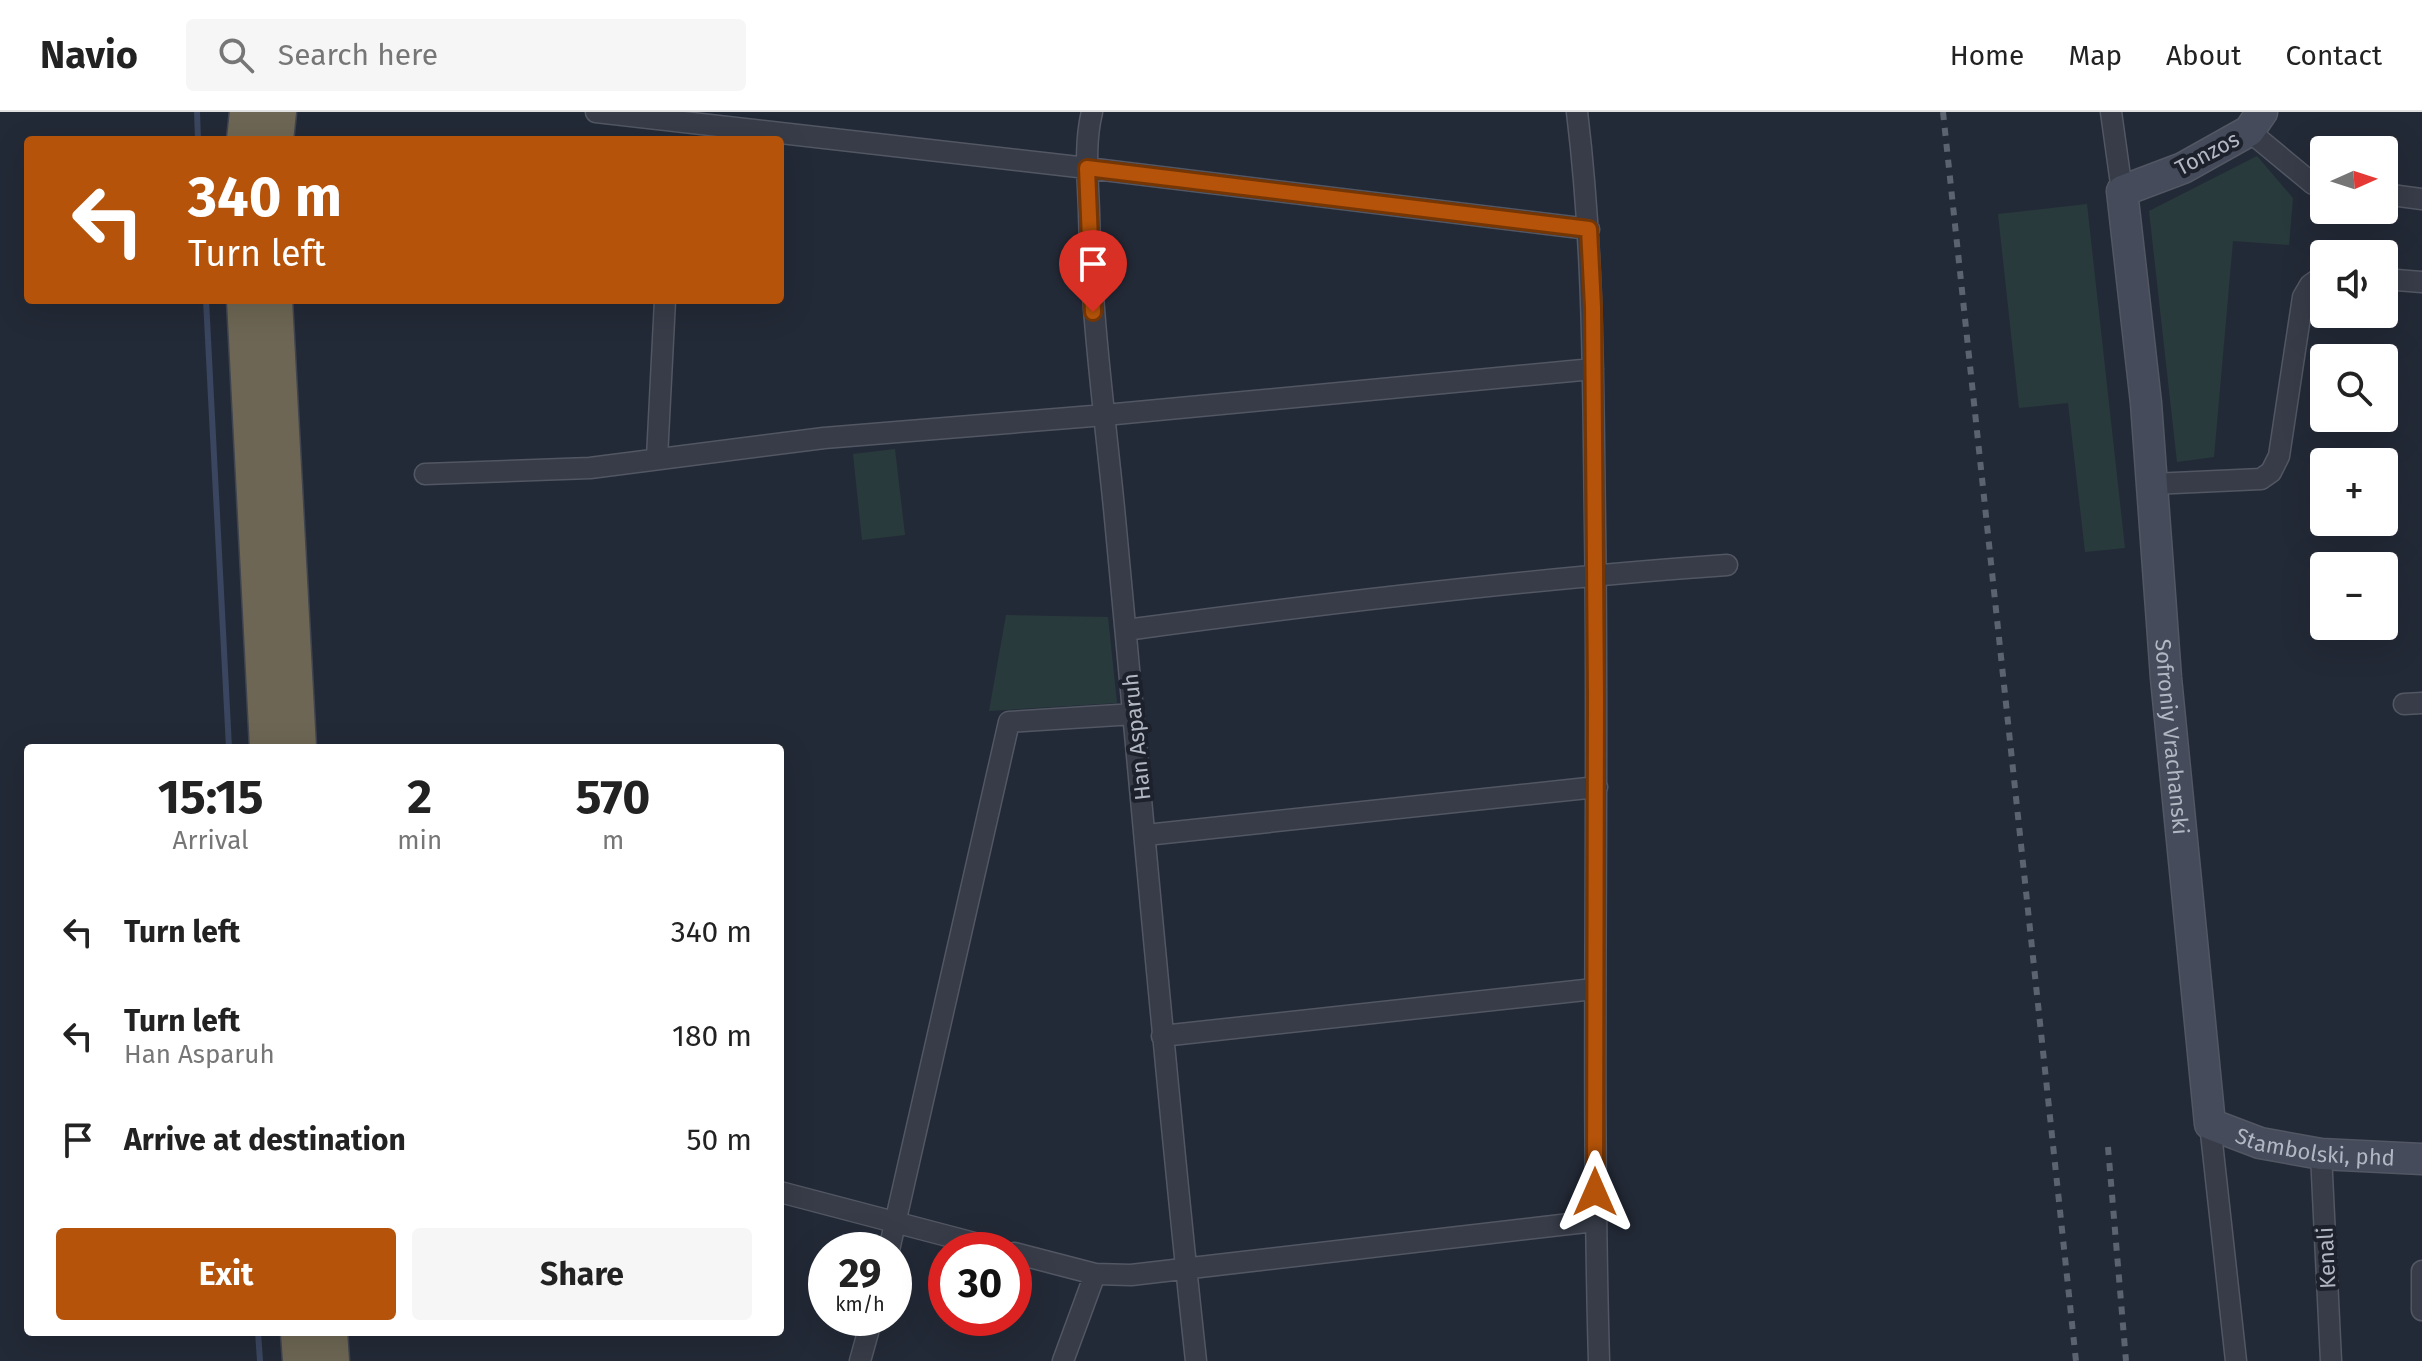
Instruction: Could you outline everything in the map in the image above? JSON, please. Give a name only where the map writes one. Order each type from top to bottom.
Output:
[{"type":"highway","points":[[246,136],[249,112]]},
{"type":"highway","points":[[274,136],[277,112]]},
{"type":"highway","points":[[246,304],[269,744]]},
{"type":"highway","points":[[273,304],[297,744]]},
{"type":"highway","points":[[300,1336],[302,1361]]},
{"type":"highway","points":[[328,1336],[330,1361]]},
{"type":"street","points":[[596,112],[667,124],[782,136]]},
{"type":"street","name":"Han Asparuh","points":[[1092,112],[1088,126],[1087,168],[1091,287],[1196,1361]]},
{"type":"street","points":[[1577,112],[1589,229],[1593,369],[1597,787],[1595,1221],[1599,1361]]},
{"type":"street","name":"Sofroniy Vrachanski","points":[[2111,112],[2146,403],[2153,533],[2166,678],[2236,1361]]},
{"type":"street","name":"Tonzos","points":[[2122,191],[2183,168],[2256,122],[2310,181]]},
{"type":"street","points":[[784,136],[1087,168],[1589,229]]},
{"type":"street","points":[[2398,196],[2422,199]]},
{"type":"street","points":[[2398,280],[2422,282]]},
{"type":"street","points":[[2152,484],[2261,479],[2271,472],[2279,456],[2303,297],[2310,285]]},
{"type":"street","points":[[657,458],[665,304]]},
{"type":"street","points":[[425,474],[590,468],[824,438],[1593,369]]},
{"type":"street","points":[[1126,630],[1336,602],[1595,574],[1727,565]]},
{"type":"street","points":[[894,1232],[1009,722],[1134,714]]},
{"type":"street","points":[[1146,835],[1597,787]]},
{"type":"street","points":[[1162,1036],[1594,989]]},
{"type":"street","name":"Stambolski, phd","points":[[2210,1124],[2260,1143],[2321,1154],[2422,1159]]},
{"type":"street","name":"Kenali","points":[[2321,1154],[2331,1361]]},
{"type":"street","points":[[784,1193],[931,1232]]},
{"type":"street","points":[[1032,1258],[1095,1274],[1131,1275],[1595,1221]]},
{"type":"street","points":[[2422,1271],[2422,1310]]},
{"type":"street","points":[[1063,1361],[1095,1274]]},
{"type":"street","points":[[860,1361],[867,1336]]},
{"type":"shaded area","points":[[2257,156],[2293,198],[2289,245],[2233,241],[2214,457],[2177,462],[2149,211]]},
{"type":"shaded area","points":[[2087,204],[2125,548],[2085,552],[2068,403],[2019,408],[1998,214]]},
{"type":"shaded area","points":[[895,449],[905,535],[862,540],[853,454]]},
{"type":"shaded area","points":[[1006,615],[1108,617],[1117,703],[989,711]]},
{"type":"waterway","points":[[197,112],[198,136]]},
{"type":"waterway","points":[[206,304],[229,744]]},
{"type":"waterway","points":[[258,1336],[260,1361]]},
{"type":"railway","points":[[1943,112],[2076,1361]]},
{"type":"railway","points":[[2108,1147],[2126,1361]]},
{"type":"route","points":[[1093,312],[1087,168],[1589,229],[1593,307],[1597,787],[1595,1192]]}]
